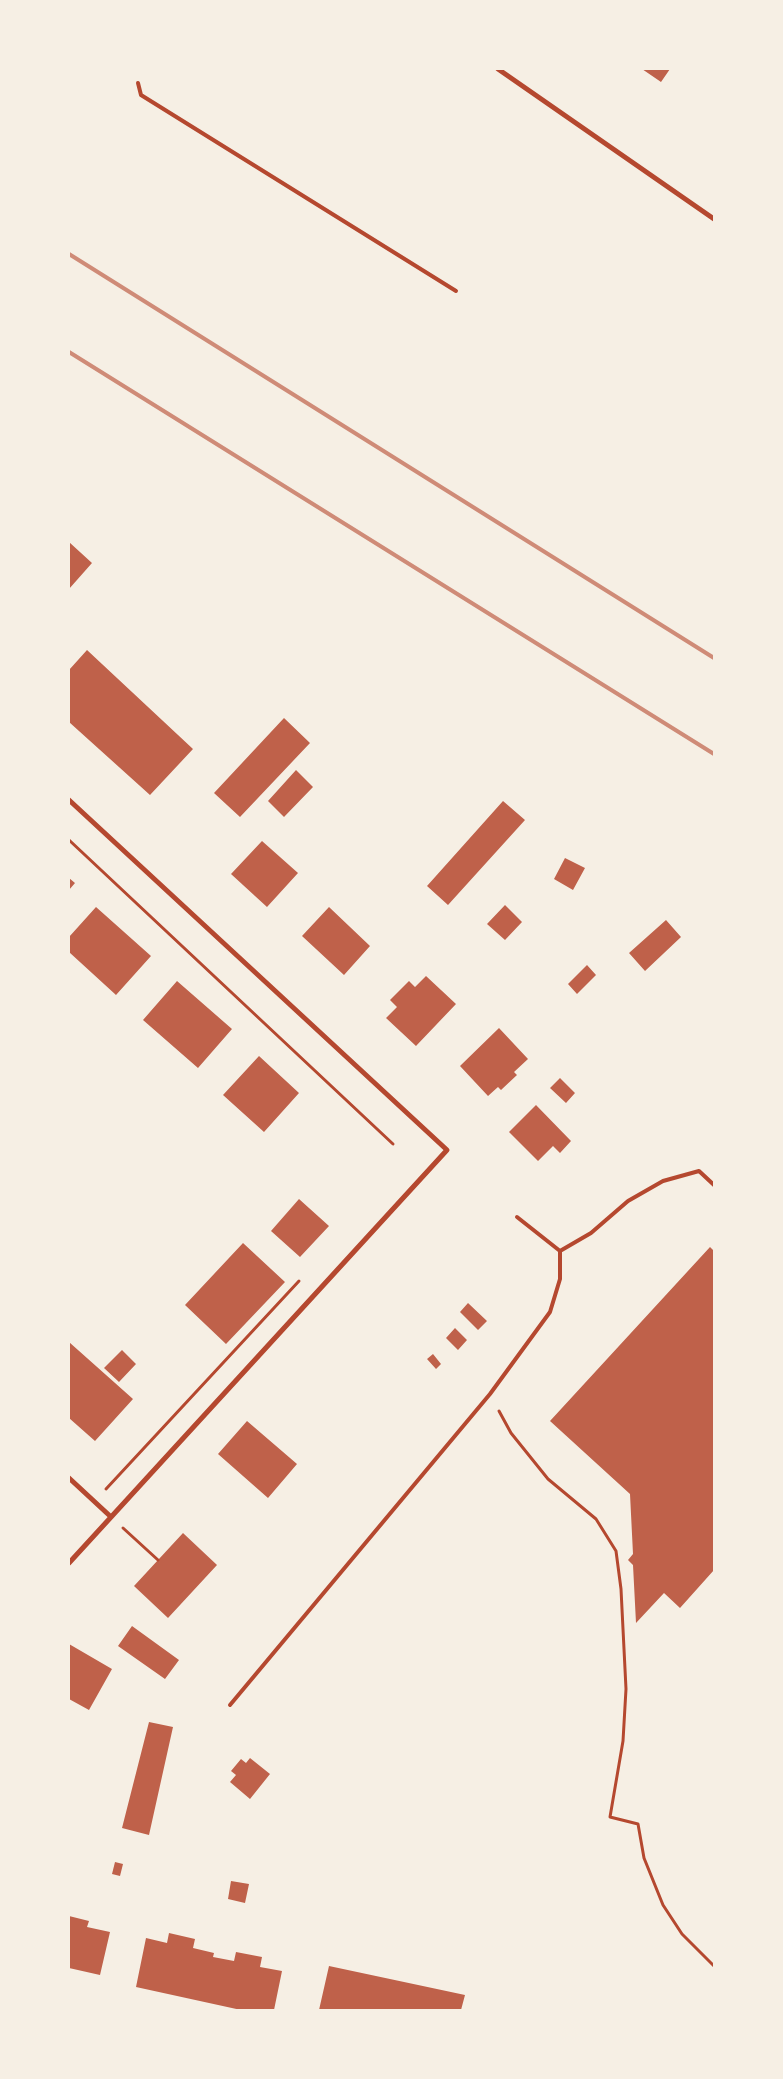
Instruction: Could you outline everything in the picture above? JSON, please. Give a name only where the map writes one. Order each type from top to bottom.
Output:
[{"type":"street","points":[[498,69],[714,219]]},
{"type":"street","points":[[69,800],[447,1150],[69,1563]]},
{"type":"street","points":[[69,1478],[110,1516]]},
{"type":"lane","points":[[138,83],[141,95],[456,291]]},
{"type":"lane","points":[[560,1251],[591,1233],[628,1201],[663,1181],[700,1171],[714,1185]]},
{"type":"lane","points":[[518,1217],[560,1251]]},
{"type":"lane","points":[[230,1705],[490,1394],[550,1312],[560,1279],[560,1251]]},
{"type":"path","points":[[69,840],[393,1144]]},
{"type":"path","points":[[94,1502],[303,1277]]},
{"type":"path","points":[[490,1394],[511,1433],[548,1479],[596,1519],[616,1551],[621,1588],[626,1689],[624,1742],[610,1817],[638,1824],[644,1858],[663,1905],[682,1934],[714,1966]]},
{"type":"path","points":[[110,1516],[158,1560]]},
{"type":"building","points":[[642,69],[670,69],[661,82]]},
{"type":"building","points":[[69,542],[92,563],[69,589]]},
{"type":"building","points":[[87,650],[193,749],[150,795],[69,722],[69,670]]},
{"type":"building","points":[[284,718],[310,743],[240,817],[214,793]]},
{"type":"building","points":[[296,770],[313,787],[284,817],[268,801]]},
{"type":"building","points":[[503,801],[525,820],[448,905],[427,886]]},
{"type":"building","points":[[262,841],[298,873],[267,907],[231,874]]},
{"type":"building","points":[[565,858],[585,868],[573,890],[554,879]]},
{"type":"building","points":[[69,878],[75,883],[69,890]]},
{"type":"building","points":[[505,905],[522,922],[505,940],[487,924]]},
{"type":"building","points":[[96,907],[151,956],[116,995],[69,952],[69,937]]},
{"type":"building","points":[[329,907],[370,946],[344,975],[302,936]]},
{"type":"building","points":[[666,920],[681,937],[645,971],[629,953]]},
{"type":"building","points":[[587,965],[596,975],[577,994],[568,984]]},
{"type":"building","points":[[426,976],[456,1004],[416,1046],[386,1018],[397,1007],[390,1000],[409,981],[415,987]]},
{"type":"building","points":[[177,981],[232,1029],[198,1068],[143,1020]]},
{"type":"building","points":[[499,1028],[528,1059],[514,1072],[517,1075],[501,1090],[498,1087],[488,1096],[460,1066]]},
{"type":"building","points":[[259,1056],[299,1093],[264,1132],[223,1095]]},
{"type":"building","points":[[560,1078],[575,1093],[566,1103],[550,1088]]},
{"type":"building","points":[[536,1105],[571,1141],[560,1153],[553,1146],[538,1161],[509,1132]]},
{"type":"building","points":[[299,1199],[329,1226],[300,1257],[271,1231]]},
{"type":"building","points":[[243,1243],[285,1282],[226,1344],[185,1305]]},
{"type":"building","points":[[710,1247],[714,1251],[714,1570],[680,1608],[664,1593],[636,1623],[633,1565],[628,1560],[633,1554],[630,1494],[550,1421]]},
{"type":"building","points":[[468,1303],[487,1321],[478,1330],[460,1312]]},
{"type":"building","points":[[455,1328],[467,1340],[458,1350],[446,1338]]},
{"type":"building","points":[[69,1342],[133,1399],[95,1441],[69,1418]]},
{"type":"building","points":[[122,1350],[136,1364],[119,1382],[104,1368]]},
{"type":"building","points":[[433,1354],[441,1364],[436,1369],[427,1359]]},
{"type":"building","points":[[247,1421],[297,1464],[268,1498],[218,1454]]},
{"type":"building","points":[[183,1533],[217,1565],[168,1618],[134,1586]]},
{"type":"building","points":[[132,1626],[179,1660],[165,1679],[118,1646]]},
{"type":"building","points":[[69,1644],[112,1669],[89,1710],[69,1699]]},
{"type":"building","points":[[149,1722],[173,1727],[149,1835],[122,1828]]},
{"type":"building","points":[[250,1758],[270,1774],[250,1799],[230,1782],[236,1775],[231,1771],[241,1759],[246,1763]]},
{"type":"building","points":[[115,1862],[123,1864],[120,1876],[112,1874]]},
{"type":"building","points":[[231,1881],[249,1884],[245,1903],[228,1899]]},
{"type":"building","points":[[69,1916],[89,1921],[87,1927],[110,1932],[100,1975],[69,1968]]},
{"type":"building","points":[[169,1933],[195,1939],[193,1948],[214,1953],[213,1957],[234,1961],[236,1952],[262,1957],[260,1967],[282,1971],[274,2010],[241,2010],[136,1987],[146,1938],[167,1943]]},
{"type":"building","points":[[329,1966],[465,1995],[461,2010],[319,2010]]},
{"type":"railway","points":[[69,254],[714,658]]},
{"type":"railway","points":[[69,352],[714,754]]}]
